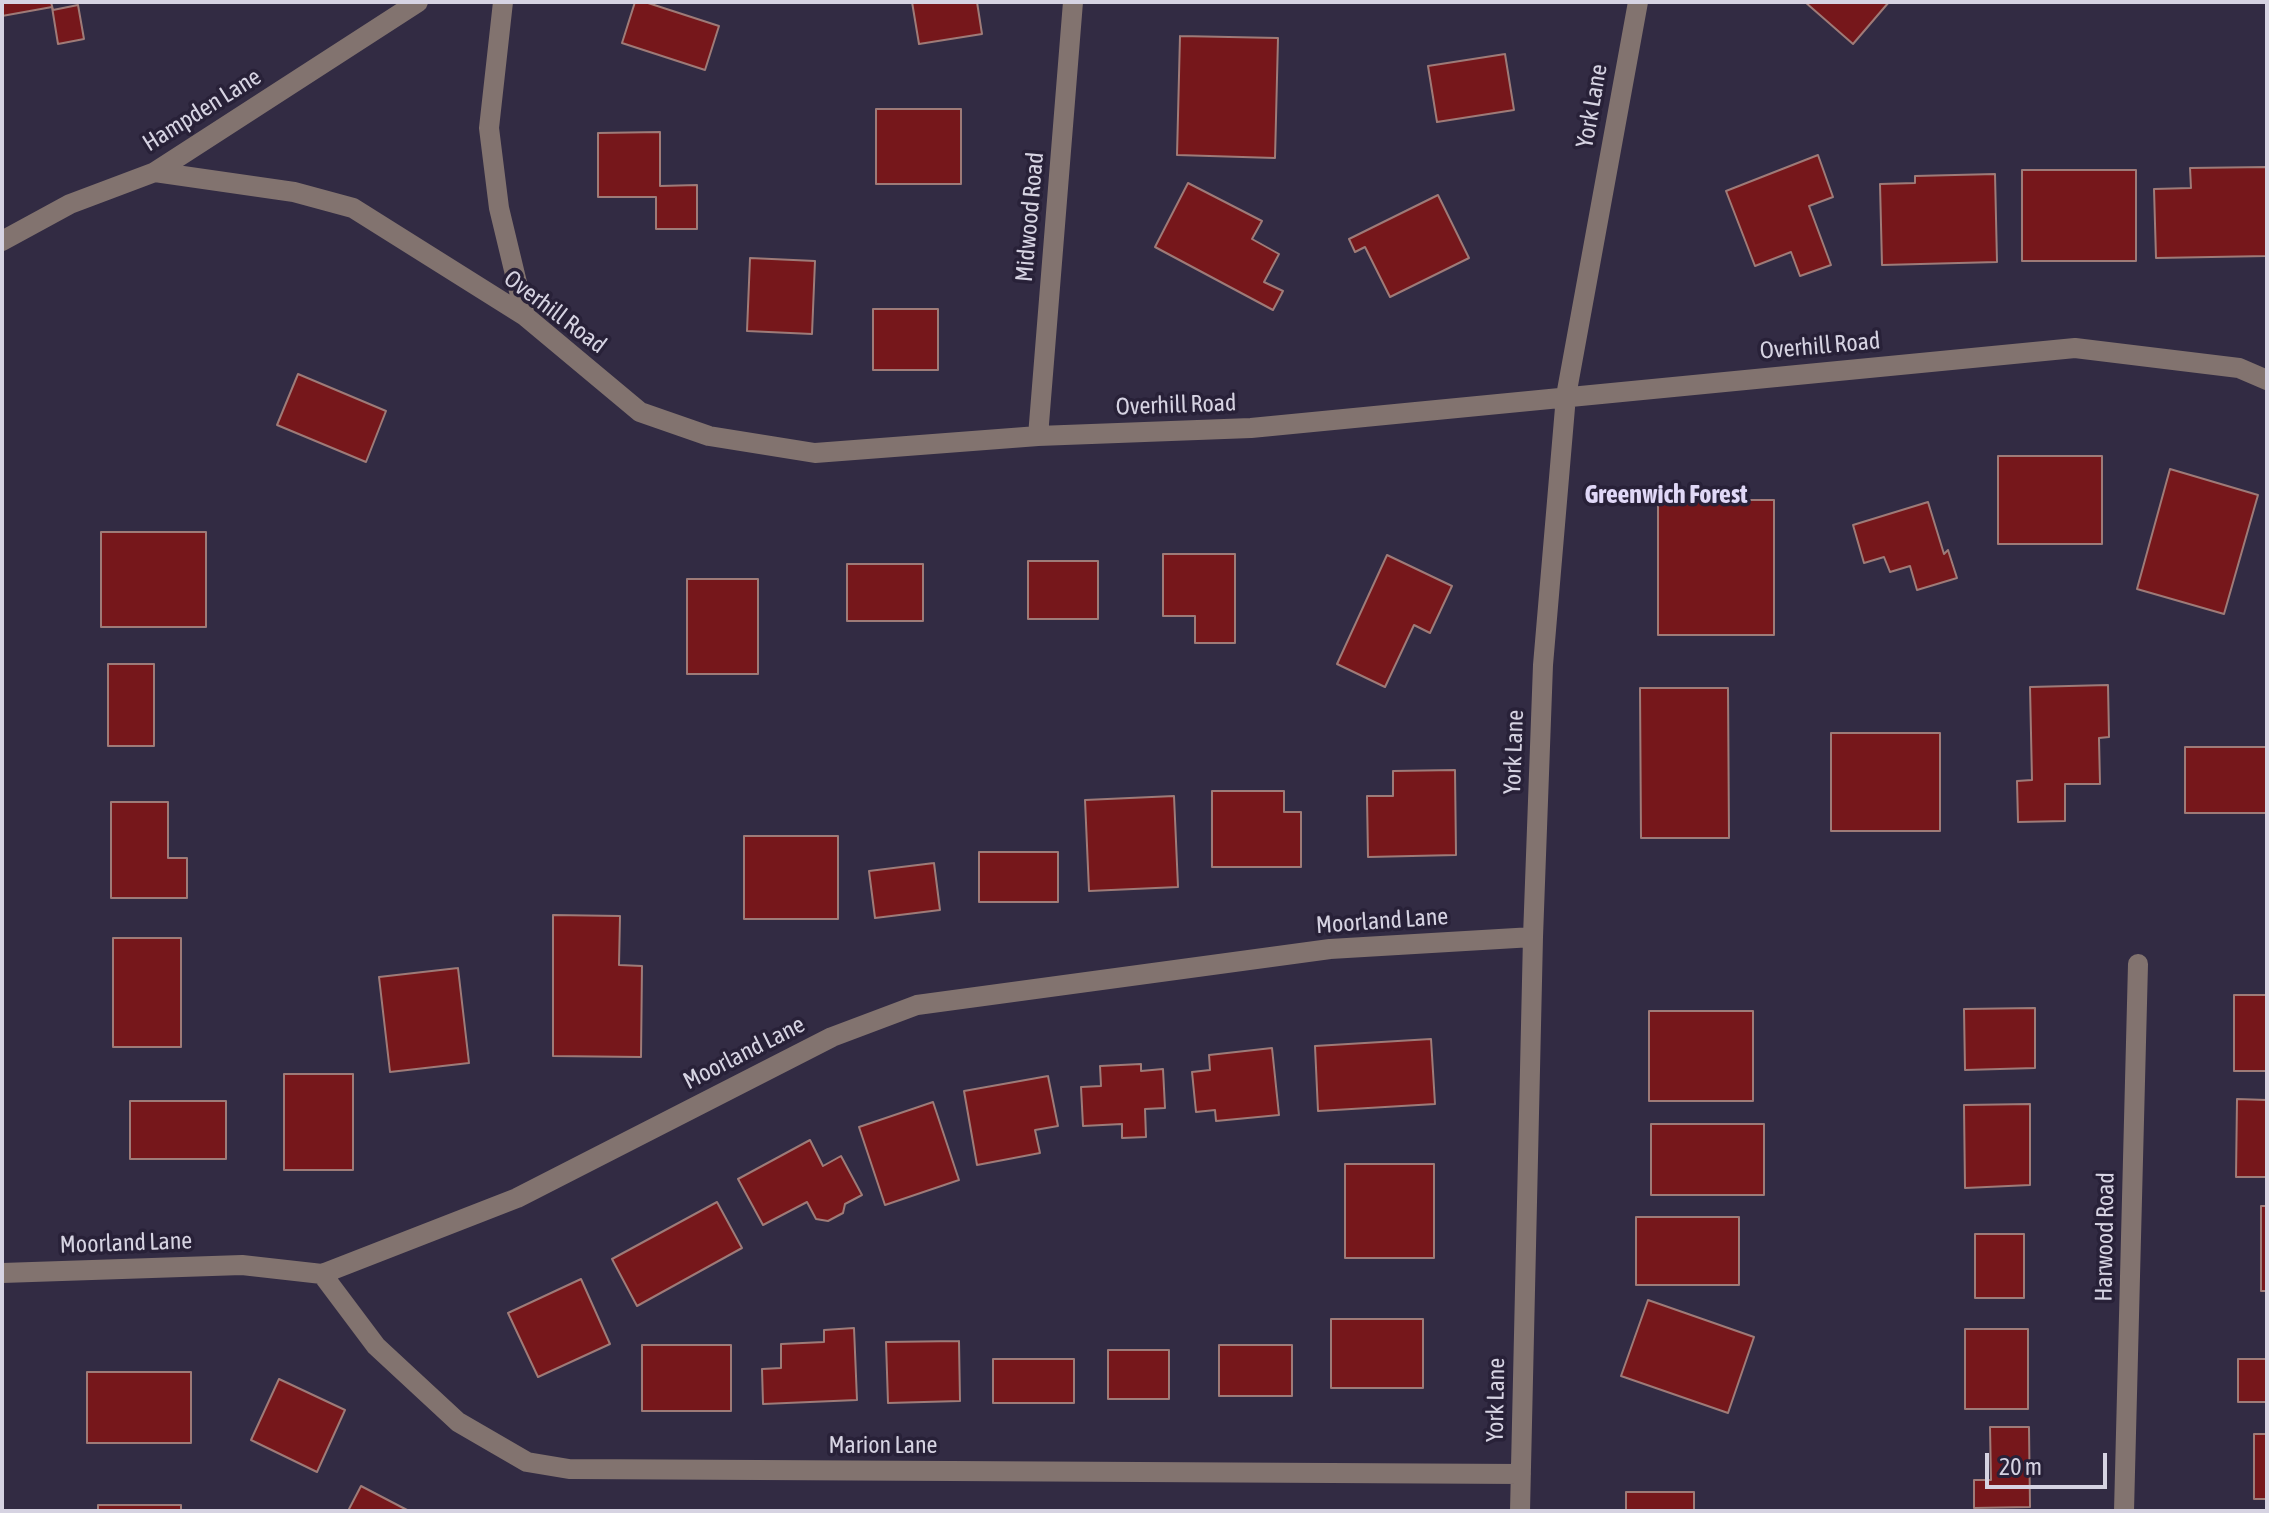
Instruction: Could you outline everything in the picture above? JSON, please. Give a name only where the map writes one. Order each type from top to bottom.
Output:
[{"type":"street","name":"Hampden Lane","points":[[2,241],[70,204],[155,172],[418,2]]},
{"type":"street","points":[[503,2],[489,128],[499,208],[525,316]]},
{"type":"street","name":"Midwood Road","points":[[1038,436],[1073,2]]},
{"type":"street","name":"York Lane","points":[[1520,1511],[1533,937],[1543,665],[1566,396],[1638,2]]},
{"type":"street","name":"Overhill Road","points":[[155,172],[294,192],[353,208],[525,316],[640,412],[709,436],[815,453],[1038,436],[1251,428],[2075,348],[2239,368],[2267,380]]},
{"type":"street","name":"Moorland Lane","points":[[2,1273],[242,1265],[322,1274],[517,1198],[832,1037],[917,1005],[1330,949],[1533,937]]},
{"type":"street","name":"Harwood Road","points":[[2124,1511],[2138,964]]},
{"type":"street","name":"Marion Lane","points":[[322,1274],[376,1346],[458,1422],[527,1462],[569,1469],[1521,1474]]},
{"type":"building","points":[[2,2],[51,2],[53,10],[78,5],[84,39],[58,44],[52,7],[2,16]]},
{"type":"building","points":[[635,2],[645,2],[719,26],[705,70],[622,43]]},
{"type":"building","points":[[912,2],[977,2],[982,34],[919,44]]},
{"type":"building","points":[[1805,2],[1889,2],[1853,44]]},
{"type":"building","points":[[1180,36],[1278,38],[1275,158],[1177,155]]},
{"type":"building","points":[[1505,54],[1514,110],[1437,122],[1428,66]]},
{"type":"building","points":[[876,109],[961,109],[961,184],[876,184]]},
{"type":"building","points":[[660,132],[660,186],[697,185],[697,229],[656,229],[656,197],[598,197],[598,133]]},
{"type":"building","points":[[1818,155],[1833,197],[1809,206],[1831,265],[1800,276],[1791,252],[1755,266],[1726,191]]},
{"type":"building","points":[[2267,167],[2267,256],[2156,258],[2154,189],[2191,188],[2190,168]]},
{"type":"building","points":[[2022,170],[2136,170],[2136,261],[2022,261]]},
{"type":"building","points":[[1995,174],[1997,262],[1882,265],[1880,184],[1915,183],[1915,176]]},
{"type":"building","points":[[1188,183],[1262,221],[1252,239],[1279,254],[1264,282],[1283,291],[1273,310],[1155,247]]},
{"type":"building","points":[[1438,195],[1469,258],[1390,297],[1365,247],[1355,252],[1349,239]]},
{"type":"building","points":[[750,258],[815,261],[812,334],[747,331]]},
{"type":"building","points":[[873,309],[938,309],[938,370],[873,370]]},
{"type":"building","points":[[298,374],[386,411],[366,462],[277,425]]},
{"type":"building","points":[[1998,456],[2102,456],[2102,544],[1998,544]]},
{"type":"building","points":[[2170,469],[2258,495],[2224,614],[2137,589]]},
{"type":"building","points":[[1658,500],[1774,500],[1774,635],[1658,635]]},
{"type":"building","points":[[1928,502],[1944,554],[1948,550],[1957,578],[1917,590],[1910,566],[1890,572],[1884,557],[1864,563],[1853,525]]},
{"type":"building","points":[[101,532],[206,532],[206,627],[101,627]]},
{"type":"building","points":[[1163,554],[1235,554],[1235,643],[1195,643],[1195,616],[1163,616]]},
{"type":"building","points":[[1387,555],[1452,586],[1430,633],[1414,625],[1385,687],[1337,664]]},
{"type":"building","points":[[1028,561],[1098,561],[1098,619],[1028,619]]},
{"type":"building","points":[[847,564],[923,564],[923,621],[847,621]]},
{"type":"building","points":[[687,579],[758,579],[758,674],[687,674]]},
{"type":"building","points":[[108,664],[154,664],[154,746],[108,746]]},
{"type":"building","points":[[2108,685],[2109,737],[2099,738],[2100,784],[2065,784],[2065,821],[2018,822],[2017,781],[2032,780],[2030,687]]},
{"type":"building","points":[[1640,688],[1728,688],[1729,838],[1641,838]]},
{"type":"building","points":[[1831,733],[1940,733],[1940,831],[1831,831]]},
{"type":"building","points":[[2185,747],[2267,747],[2267,813],[2185,813]]},
{"type":"building","points":[[1455,770],[1456,855],[1368,857],[1367,796],[1393,796],[1393,771]]},
{"type":"building","points":[[1212,791],[1284,791],[1284,812],[1301,812],[1301,867],[1212,867]]},
{"type":"building","points":[[1174,796],[1178,887],[1089,891],[1085,800]]},
{"type":"building","points":[[111,802],[168,802],[168,858],[187,858],[187,898],[111,898]]},
{"type":"building","points":[[744,836],[838,836],[838,919],[744,919]]},
{"type":"building","points":[[979,852],[1058,852],[1058,902],[979,902]]},
{"type":"building","points":[[934,863],[940,910],[875,918],[869,871]]},
{"type":"building","points":[[553,915],[620,916],[619,965],[642,966],[641,1057],[553,1056]]},
{"type":"building","points":[[113,938],[181,938],[181,1047],[113,1047]]},
{"type":"building","points":[[458,968],[469,1063],[390,1072],[379,977]]},
{"type":"building","points":[[2234,995],[2267,995],[2267,1071],[2234,1071]]},
{"type":"building","points":[[2035,1008],[2035,1068],[1965,1070],[1964,1009]]},
{"type":"building","points":[[1649,1011],[1753,1011],[1753,1101],[1649,1101]]},
{"type":"building","points":[[1431,1039],[1435,1104],[1318,1111],[1315,1046]]},
{"type":"building","points":[[1272,1048],[1279,1115],[1216,1121],[1215,1110],[1196,1112],[1192,1072],[1210,1070],[1209,1055]]},
{"type":"building","points":[[1141,1064],[1141,1071],[1163,1069],[1165,1108],[1145,1109],[1146,1137],[1122,1138],[1122,1124],[1083,1126],[1081,1087],[1101,1086],[1100,1066]]},
{"type":"building","points":[[284,1074],[353,1074],[353,1170],[284,1170]]},
{"type":"building","points":[[1048,1076],[1058,1126],[1035,1130],[1040,1153],[977,1165],[964,1091]]},
{"type":"building","points":[[2237,1099],[2267,1100],[2267,1177],[2236,1177]]},
{"type":"building","points":[[130,1101],[226,1101],[226,1159],[130,1159]]},
{"type":"building","points":[[933,1102],[959,1180],[885,1205],[859,1127]]},
{"type":"building","points":[[2030,1104],[2030,1185],[1965,1188],[1964,1105]]},
{"type":"building","points":[[1651,1124],[1764,1124],[1764,1195],[1651,1195]]},
{"type":"building","points":[[810,1140],[823,1166],[841,1156],[862,1195],[845,1204],[843,1213],[828,1221],[816,1219],[807,1202],[763,1225],[738,1179]]},
{"type":"building","points":[[1345,1164],[1434,1164],[1434,1258],[1345,1258]]},
{"type":"building","points":[[717,1202],[742,1248],[637,1306],[612,1259]]},
{"type":"building","points":[[2261,1206],[2267,1206],[2267,1291],[2261,1291]]},
{"type":"building","points":[[1636,1217],[1739,1217],[1739,1285],[1636,1285]]},
{"type":"building","points":[[1975,1234],[2024,1234],[2024,1298],[1975,1298]]},
{"type":"building","points":[[581,1279],[610,1344],[538,1377],[508,1313]]},
{"type":"building","points":[[1648,1300],[1754,1337],[1728,1413],[1621,1376]]},
{"type":"building","points":[[1331,1319],[1423,1319],[1423,1388],[1331,1388]]},
{"type":"building","points":[[854,1328],[857,1400],[763,1404],[762,1369],[781,1368],[781,1344],[824,1342],[824,1330]]},
{"type":"building","points":[[1965,1329],[2028,1329],[2028,1409],[1965,1409]]},
{"type":"building","points":[[959,1341],[960,1401],[888,1403],[886,1342]]},
{"type":"building","points":[[642,1345],[731,1345],[731,1411],[642,1411]]},
{"type":"building","points":[[1219,1345],[1292,1345],[1292,1396],[1219,1396]]},
{"type":"building","points":[[1108,1350],[1169,1350],[1169,1399],[1108,1399]]},
{"type":"building","points":[[993,1359],[1074,1359],[1074,1403],[993,1403]]},
{"type":"building","points":[[2238,1359],[2267,1359],[2267,1402],[2238,1402]]},
{"type":"building","points":[[87,1372],[191,1372],[191,1443],[87,1443]]},
{"type":"building","points":[[279,1379],[345,1410],[317,1472],[251,1440]]},
{"type":"building","points":[[1990,1427],[2029,1427],[2030,1507],[1974,1508],[1974,1480],[1991,1480]]},
{"type":"building","points":[[2254,1434],[2267,1434],[2267,1499],[2254,1499]]},
{"type":"building","points":[[361,1486],[409,1511],[348,1511]]},
{"type":"building","points":[[1626,1492],[1694,1492],[1694,1511],[1626,1511]]},
{"type":"building","points":[[98,1505],[181,1505],[181,1511],[98,1511]]},
{"type":"district","name":"Greenwich Forest","points":[[1666,495]]}]
